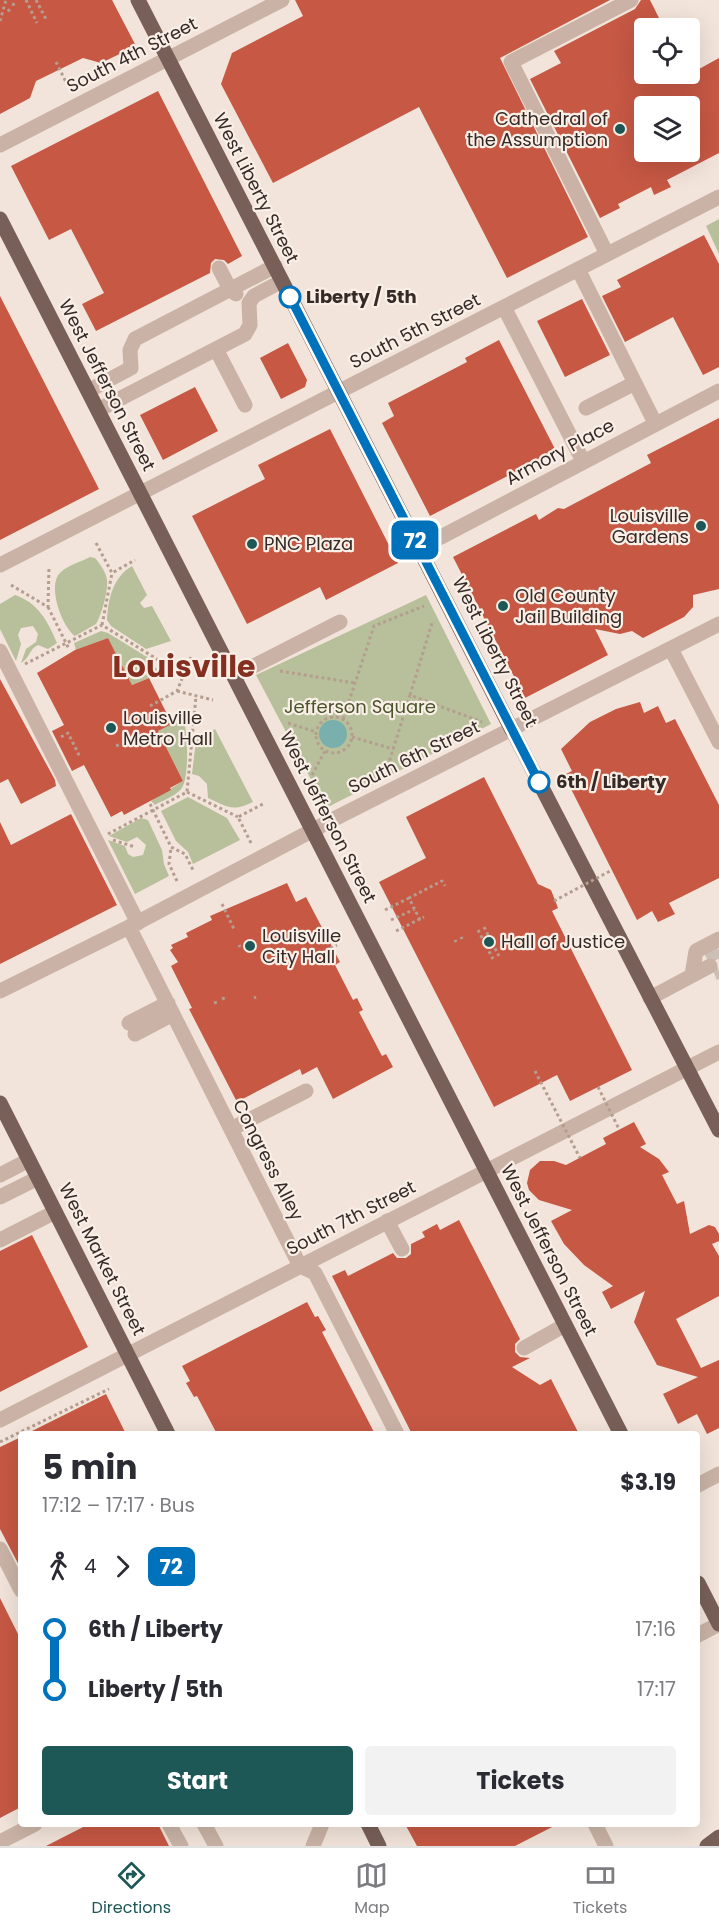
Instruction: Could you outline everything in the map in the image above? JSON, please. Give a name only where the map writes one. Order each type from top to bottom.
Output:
[{"type":"main road","name":"West Liberty Street","points":[[138,0],[512,730]]},
{"type":"main road","name":"West Jefferson Street","points":[[0,219],[619,1431]]},
{"type":"main road","name":"West Liberty Street","points":[[539,782],[719,1130]]},
{"type":"main road","name":"West Market Street","points":[[0,1103],[167,1431]]},
{"type":"main road","points":[[700,1587],[719,1624]]},
{"type":"main road","points":[[370,1827],[379,1846]]},
{"type":"main road","points":[[707,1846],[719,1837]]},
{"type":"street","name":"South 4th Street","points":[[0,145],[282,0]]},
{"type":"street","points":[[607,254],[511,62],[631,0]]},
{"type":"street","name":"South 5th Street","points":[[0,565],[719,197]]},
{"type":"street","points":[[151,383],[131,368],[130,351],[135,339],[275,266]]},
{"type":"street","points":[[219,268],[230,289],[249,303]]},
{"type":"street","points":[[578,269],[656,423]]},
{"type":"street","points":[[98,410],[245,334],[249,325],[249,303],[255,296],[282,281]]},
{"type":"street","points":[[504,307],[583,461]]},
{"type":"street","points":[[216,349],[244,405]]},
{"type":"street","points":[[88,391],[131,368]]},
{"type":"street","points":[[586,408],[635,383]]},
{"type":"street","name":"Armory Place","points":[[418,546],[441,537],[719,391]]},
{"type":"street","points":[[234,676],[340,622]]},
{"type":"street","name":"South 6th Street","points":[[0,992],[134,925],[312,830],[719,624]]},
{"type":"street","points":[[671,649],[719,742]]},
{"type":"street","name":"Congress Alley","points":[[0,651],[134,925],[170,1008],[300,1266],[315,1273],[395,1431]]},
{"type":"street","name":"West Liberty Street","points":[[512,730],[539,782]]},
{"type":"street","points":[[692,975],[696,951],[719,939]]},
{"type":"street","points":[[650,998],[710,965]]},
{"type":"street","points":[[132,1028],[170,1008]]},
{"type":"street","name":"South 7th Street","points":[[0,1420],[719,1052]]},
{"type":"street","points":[[231,1129],[306,1091]]},
{"type":"street","points":[[0,1175],[29,1160]]},
{"type":"street","points":[[0,1197],[38,1178]]},
{"type":"street","points":[[0,1240],[56,1212]]},
{"type":"street","points":[[387,1221],[402,1249]]},
{"type":"street","points":[[524,1348],[565,1325]]},
{"type":"street","points":[[700,1484],[719,1474]]},
{"type":"street","points":[[0,1550],[18,1584]]},
{"type":"street","points":[[700,1634],[719,1624]]},
{"type":"street","points":[[0,1842],[29,1827]]},
{"type":"street","points":[[171,1827],[181,1846]]},
{"type":"street","points":[[206,1827],[216,1846]]},
{"type":"street","points":[[313,1846],[321,1827]]},
{"type":"street","points":[[596,1827],[606,1846]]},
{"type":"path","points":[[0,21],[6,0]]},
{"type":"path","points":[[26,0],[37,23]]},
{"type":"path","points":[[36,0],[46,19]]},
{"type":"path","points":[[56,62],[70,90]]},
{"type":"path","points":[[96,543],[112,573],[102,626]]},
{"type":"path","points":[[112,573],[135,560]]},
{"type":"path","points":[[49,566],[48,607],[69,649]]},
{"type":"path","points":[[12,585],[48,607]]},
{"type":"path","points":[[343,719],[374,626],[424,606]]},
{"type":"path","points":[[386,772],[432,623]]},
{"type":"path","points":[[10,672],[102,626]]},
{"type":"path","points":[[102,626],[184,675]]},
{"type":"path","points":[[150,706],[177,691],[191,657]]},
{"type":"path","points":[[271,670],[356,683]]},
{"type":"path","points":[[177,691],[213,700]]},
{"type":"path","points":[[410,695],[482,722]]},
{"type":"path","points":[[187,792],[196,696]]},
{"type":"path","points":[[326,718],[343,719],[350,726],[352,737],[343,751],[326,751],[318,743],[316,732],[326,718]]},
{"type":"path","points":[[288,723],[316,732]]},
{"type":"path","points":[[63,729],[65,734],[68,733],[80,757]]},
{"type":"path","points":[[58,735],[59,738],[65,734]]},
{"type":"path","points":[[352,737],[393,749]]},
{"type":"path","points":[[312,775],[326,751]]},
{"type":"path","points":[[135,847],[102,837],[187,792]]},
{"type":"path","points":[[187,792],[238,818],[251,843]]},
{"type":"path","points":[[238,818],[266,803]]},
{"type":"path","points":[[150,804],[171,847],[169,864],[177,881]]},
{"type":"path","points":[[171,847],[185,854],[194,872]]},
{"type":"path","points":[[554,901],[612,870]]},
{"type":"path","points":[[385,910],[442,881],[445,886]]},
{"type":"path","points":[[437,884],[440,889]]},
{"type":"path","points":[[427,889],[430,894]]},
{"type":"path","points":[[422,892],[424,897]]},
{"type":"path","points":[[409,898],[420,920]]},
{"type":"path","points":[[222,904],[234,929]]},
{"type":"path","points":[[391,920],[415,909]]},
{"type":"path","points":[[396,931],[424,917]]},
{"type":"path","points":[[485,927],[498,954]]},
{"type":"path","points":[[478,930],[492,960],[480,936]]},
{"type":"path","points":[[325,951],[338,945]]},
{"type":"path","points":[[222,999],[227,997]]},
{"type":"path","points":[[535,1071],[580,1158]]},
{"type":"path","points":[[598,1087],[619,1129]]},
{"type":"path","points":[[23,1431],[110,1389]]},
{"type":"path","points":[[0,1442],[18,1433]]},
{"type":"green space","points":[[719,219],[719,254],[706,226]]},
{"type":"green space","points":[[90,557],[95,558],[105,574],[106,597],[96,624],[75,636],[61,615],[55,595],[55,586],[61,572]]},
{"type":"green space","points":[[132,566],[147,595],[140,603],[144,608],[152,606],[171,641],[146,649],[111,626],[107,620],[116,582]]},
{"type":"green space","points":[[15,595],[36,607],[50,627],[57,643],[48,649],[38,645],[21,663],[26,649],[36,642],[38,634],[33,626],[21,628],[18,635],[21,644],[16,661],[0,629],[0,604]]},
{"type":"green space","name":"Jefferson Square","points":[[426,595],[491,724],[326,808],[256,675]]},
{"type":"green space","points":[[101,631],[147,657],[160,673],[132,685],[108,638],[76,650],[74,643]]},
{"type":"green space","points":[[183,718],[187,752],[185,780],[181,789],[174,795],[155,805],[151,801],[183,781],[158,731]]},
{"type":"green space","points":[[215,729],[253,802],[235,808],[221,804],[208,798],[207,784],[199,776],[192,774],[196,740]]},
{"type":"green space","points":[[188,797],[227,818],[240,840],[193,864],[188,852],[176,841],[161,811]]},
{"type":"green space","points":[[141,818],[148,820],[162,850],[169,876],[135,894],[108,840],[125,846],[128,854],[133,857],[143,855],[146,845],[137,837],[127,842],[109,836]]},
{"type":"water","points":[[333,720],[343,724],[347,734],[343,744],[333,748],[323,744],[319,734],[323,724]]},
{"type":"building","points":[[0,0],[112,0],[136,46],[101,63],[83,58],[36,81],[30,98],[0,114]]},
{"type":"building","points":[[295,0],[610,0],[500,58],[588,237],[507,278],[419,107],[273,183],[221,84],[232,53],[303,16]]},
{"type":"building","points":[[641,0],[650,0],[659,18],[634,18],[634,84],[700,84],[700,68],[719,58],[719,153],[667,180],[671,187],[654,195],[651,187],[618,204],[620,208],[600,218],[530,79],[561,63],[554,51],[635,9]]},
{"type":"building","points":[[158,91],[242,256],[228,264],[224,260],[215,259],[211,263],[210,273],[96,331],[82,304],[104,293],[71,229],[49,240],[11,166]]},
{"type":"building","points":[[704,235],[719,264],[719,367],[703,375],[673,317],[625,342],[602,296],[621,287],[617,280]]},
{"type":"building","points":[[0,296],[99,489],[0,540]]},
{"type":"building","points":[[582,299],[610,355],[565,377],[537,321]]},
{"type":"building","points":[[499,340],[556,451],[430,516],[382,423],[394,416],[388,403],[467,362],[465,358]]},
{"type":"building","points":[[288,343],[307,380],[305,387],[281,399],[260,358]]},
{"type":"building","points":[[195,387],[218,431],[163,460],[140,415]]},
{"type":"building","points":[[719,418],[719,589],[693,595],[693,607],[684,617],[643,638],[632,631],[620,634],[595,629],[608,655],[525,698],[453,557],[536,514],[539,520],[558,508],[564,509],[651,463],[647,455]]},
{"type":"building","points":[[330,429],[398,563],[326,600],[320,587],[247,624],[192,516],[265,479],[258,465]]},
{"type":"building","name":"Louisville Metro Hall","points":[[108,638],[132,685],[149,678],[172,724],[158,731],[183,781],[170,788],[171,790],[124,815],[122,811],[111,817],[84,765],[72,771],[52,731],[64,725],[37,673],[75,650]]},
{"type":"building","points":[[0,679],[55,780],[56,786],[21,804],[8,779],[0,783]]},
{"type":"building","points":[[640,702],[644,713],[658,706],[666,723],[675,719],[719,805],[719,878],[669,903],[675,914],[658,922],[652,911],[637,920],[564,775],[572,771],[561,749],[590,722],[616,709]]},
{"type":"building","name":"Hall of Justice","points":[[484,777],[538,884],[551,890],[558,908],[552,911],[632,1070],[570,1101],[557,1075],[494,1107],[379,882],[426,858],[406,817]]},
{"type":"building","points":[[71,814],[117,905],[0,964],[0,822],[11,845]]},
{"type":"building","points":[[287,883],[296,902],[306,897],[340,962],[335,965],[353,1000],[357,998],[363,1010],[359,1012],[382,1056],[386,1054],[393,1067],[333,1099],[317,1067],[302,1075],[300,1069],[237,1102],[189,1009],[192,1008],[171,966],[178,962],[170,950],[173,948],[171,945],[188,937],[186,933],[212,920],[210,916]]},
{"type":"building","points":[[634,1122],[646,1144],[640,1147],[659,1159],[669,1172],[662,1175],[677,1204],[684,1201],[690,1234],[709,1225],[715,1227],[719,1234],[719,1241],[712,1244],[719,1256],[719,1296],[676,1319],[701,1368],[719,1360],[719,1428],[707,1434],[697,1414],[678,1424],[663,1394],[698,1377],[657,1365],[634,1322],[645,1291],[611,1309],[602,1292],[613,1286],[584,1265],[564,1244],[551,1221],[572,1210],[539,1200],[529,1190],[527,1183],[530,1170],[540,1161],[554,1161],[566,1165],[606,1144],[603,1138]]},
{"type":"building","points":[[459,1220],[520,1339],[515,1344],[515,1352],[520,1357],[530,1358],[512,1367],[540,1385],[551,1379],[577,1431],[410,1431],[332,1276],[345,1270],[348,1276],[393,1253],[397,1258],[406,1258],[411,1254],[411,1244],[425,1237],[422,1232],[437,1224],[440,1230]]},
{"type":"building","points":[[32,1235],[88,1347],[0,1392],[0,1251]]},
{"type":"building","points":[[307,1302],[315,1317],[318,1316],[326,1330],[322,1332],[373,1431],[215,1431],[197,1396],[194,1397],[186,1383],[190,1381],[182,1366]]},
{"type":"building","points":[[106,1394],[124,1431],[32,1431]]},
{"type":"building","points":[[18,1438],[18,1563],[0,1529],[0,1447]]},
{"type":"building","points":[[0,1598],[18,1634],[18,1809],[0,1818]]},
{"type":"building","points":[[83,1827],[160,1827],[169,1846],[46,1846]]},
{"type":"building","points":[[407,1827],[552,1827],[515,1846],[417,1846]]},
{"type":"tunnel","points":[[706,957],[719,950]]},
{"type":"tunnel","points":[[714,973],[719,971]]},
{"type":"bus line","name":"72","points":[[290,297],[539,782]]},
{"type":"place","name":"Cathedral of the Assumption","points":[[620,129]]},
{"type":"place","name":"Liberty / 5th","points":[[290,297]]},
{"type":"place","name":"Louisville Gardens","points":[[701,526]]},
{"type":"place","name":"PNC Plaza","points":[[252,544]]},
{"type":"place","name":"Old County Jail Building","points":[[503,606]]},
{"type":"place","name":"Louisville Metro Hall","points":[[111,728]]},
{"type":"place","name":"6th / Liberty","points":[[539,782]]},
{"type":"place","name":"Hall of Justice","points":[[489,942]]},
{"type":"place","name":"Louisville City Hall","points":[[250,946]]},
{"type":"district","name":"Louisville","points":[[184,667]]}]
